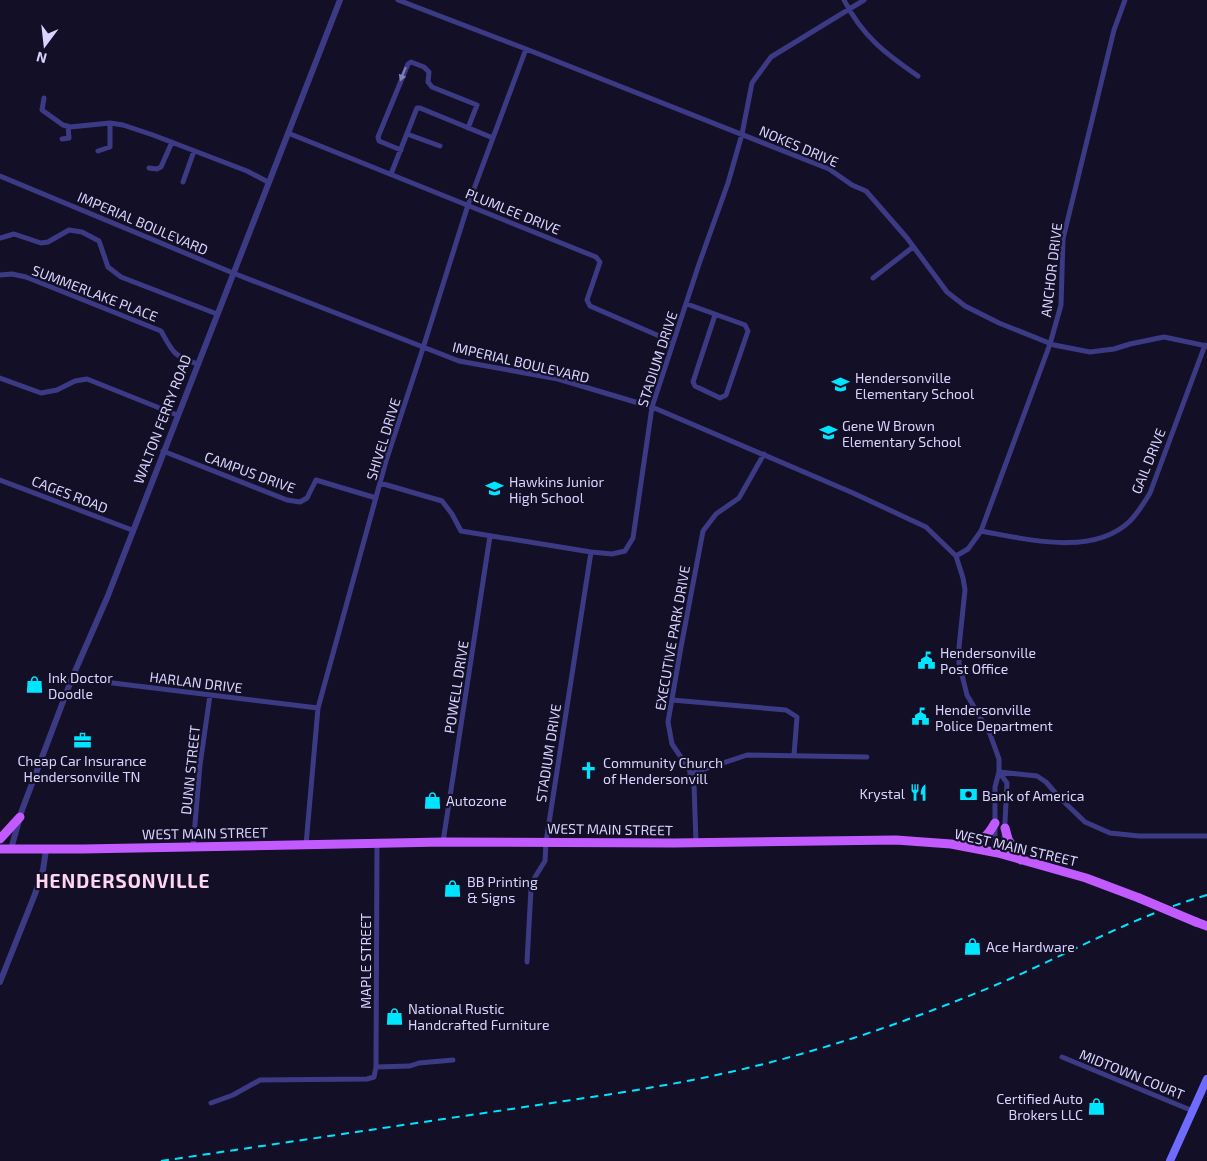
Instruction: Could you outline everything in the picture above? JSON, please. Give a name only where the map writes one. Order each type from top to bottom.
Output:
[{"type":"main road","points":[[0,839],[20,817]]},
{"type":"main road","points":[[963,846],[983,839],[988,835],[995,823]]},
{"type":"main road","points":[[1005,828],[1008,839],[1021,860]]},
{"type":"main road","name":"WEST MAIN STREET","points":[[0,849],[306,846],[443,842],[696,843],[896,840],[963,846],[1021,860],[1086,878],[1207,926]]},
{"type":"main road","points":[[1170,1161],[1207,1079]]},
{"type":"street","name":"WALTON FERRY ROAD","points":[[11,849],[20,817],[72,678],[107,598],[177,414],[340,0]]},
{"type":"street","name":"NOKES DRIVE","points":[[398,0],[829,169],[852,185],[866,191],[913,247],[947,292],[965,306],[999,323],[1050,344],[1090,352],[1114,349],[1164,336],[1206,346]]},
{"type":"street","points":[[844,0],[858,26],[892,58],[918,76]]},
{"type":"street","name":"STADIUM DRIVE","points":[[527,962],[530,889],[545,861],[546,842],[591,552],[619,554],[625,551],[633,538],[652,407],[742,134],[752,83],[770,57],[864,0]]},
{"type":"street","name":"ANCHOR DRIVE","points":[[956,556],[968,549],[981,531],[1050,344],[1061,305],[1063,239],[1114,30],[1125,0]]},
{"type":"street","name":"SHIVEL DRIVE","points":[[306,846],[318,708],[386,461],[424,348],[468,205],[526,49]]},
{"type":"street","points":[[401,150],[379,140],[378,137],[411,62],[429,72],[428,82],[432,88],[477,106],[468,128]]},
{"type":"street","points":[[44,98],[42,110],[63,125],[110,123],[123,125],[247,171],[268,182]]},
{"type":"street","points":[[391,174],[417,108],[493,138]]},
{"type":"street","points":[[98,151],[110,147],[110,123]]},
{"type":"street","points":[[62,139],[68,138],[68,126]]},
{"type":"street","name":"PLUMLEE DRIVE","points":[[288,133],[596,257],[600,262],[587,300],[590,306],[673,342]]},
{"type":"street","points":[[407,134],[440,146]]},
{"type":"street","points":[[149,168],[157,169],[161,167],[172,142]]},
{"type":"street","points":[[183,182],[194,151]]},
{"type":"street","name":"IMPERIAL BOULEVARD","points":[[0,176],[233,273],[459,361],[558,379],[652,407],[888,508],[926,527],[956,556]]},
{"type":"street","points":[[0,238],[14,234],[41,243],[48,242],[69,230],[82,232],[99,241],[108,267],[121,277],[217,314]]},
{"type":"street","points":[[873,278],[913,247]]},
{"type":"street","name":"SUMMERLAKE PLACE","points":[[0,275],[12,274],[26,278],[160,331],[176,356],[197,364]]},
{"type":"street","points":[[687,304],[715,314],[745,325],[748,330],[726,395],[720,398],[695,386],[693,382],[715,314]]},
{"type":"street","name":"GAIL DRIVE","points":[[981,531],[1021,538],[1078,543],[1094,541],[1120,530],[1129,523],[1150,493],[1206,346]]},
{"type":"street","points":[[0,378],[41,393],[56,390],[75,381],[87,379],[177,414]]},
{"type":"street","name":"CAMPUS DRIVE","points":[[163,452],[286,500],[300,502],[307,498],[316,480],[376,498]]},
{"type":"street","name":"EXECUTIVE PARK DRIVE","points":[[696,843],[694,784],[672,744],[668,722],[701,536],[716,514],[739,498],[764,454]]},
{"type":"street","name":"CAGES ROAD","points":[[0,480],[132,530]]},
{"type":"street","points":[[380,483],[442,501],[461,531],[591,552]]},
{"type":"street","name":"POWELL DRIVE","points":[[443,842],[490,536]]},
{"type":"street","points":[[956,556],[965,590],[959,647],[959,663],[963,685],[976,712],[993,740],[999,760],[995,823],[995,842],[998,854]]},
{"type":"street","name":"HARLAN DRIVE","points":[[72,678],[318,708]]},
{"type":"street","name":"DUNN STREET","points":[[193,847],[200,765],[210,695]]},
{"type":"street","points":[[672,700],[786,710],[797,717],[794,755]]},
{"type":"street","points":[[690,774],[747,755],[867,757]]},
{"type":"street","points":[[998,854],[1004,841],[1007,783],[999,772]]},
{"type":"street","points":[[999,772],[1037,776],[1046,782],[1085,822],[1110,833],[1139,836],[1207,836]]},
{"type":"street","name":"MAPLE STREET","points":[[211,1103],[233,1095],[260,1080],[374,1078],[376,1067],[377,844]]},
{"type":"street","points":[[0,982],[35,894],[43,870],[46,850]]},
{"type":"street","name":"MIDTOWN COURT","points":[[1062,1057],[1193,1111]]},
{"type":"street","points":[[376,1067],[410,1066],[419,1063],[452,1060]]},
{"type":"railway","points":[[161,1161],[612,1094],[707,1077],[771,1062],[835,1044],[929,1012],[991,987],[1151,914],[1207,895]]},
{"type":"place","name":"Hendersonville Elementary School","points":[[841,385]]},
{"type":"place","name":"Gene W Brown Elementary School","points":[[828,433]]},
{"type":"place","name":"Hawkins Junior High School","points":[[495,489]]},
{"type":"place","name":"Hendersonville Post Office","points":[[926,660]]},
{"type":"place","name":"Ink Doctor Doodle","points":[[34,685]]},
{"type":"place","name":"Hendersonville Police Department","points":[[921,717]]},
{"type":"place","name":"Cheap Car Insurance Hendersonville TN","points":[[82,740]]},
{"type":"place","name":"Community Church of Hendersonvill","points":[[589,770]]},
{"type":"place","name":"Krystal","points":[[919,793]]},
{"type":"place","name":"Bank of America","points":[[968,795]]},
{"type":"place","name":"Autozone","points":[[432,800]]},
{"type":"place","name":"BB Printing & Signs","points":[[453,889]]},
{"type":"place","name":"Ace Hardware","points":[[972,946]]},
{"type":"place","name":"National Rustic Handcrafted Furniture","points":[[394,1016]]},
{"type":"place","name":"Certified Auto Brokers LLC","points":[[1097,1106]]},
{"type":"district","name":"HENDERSONVILLE","points":[[123,880]]}]
